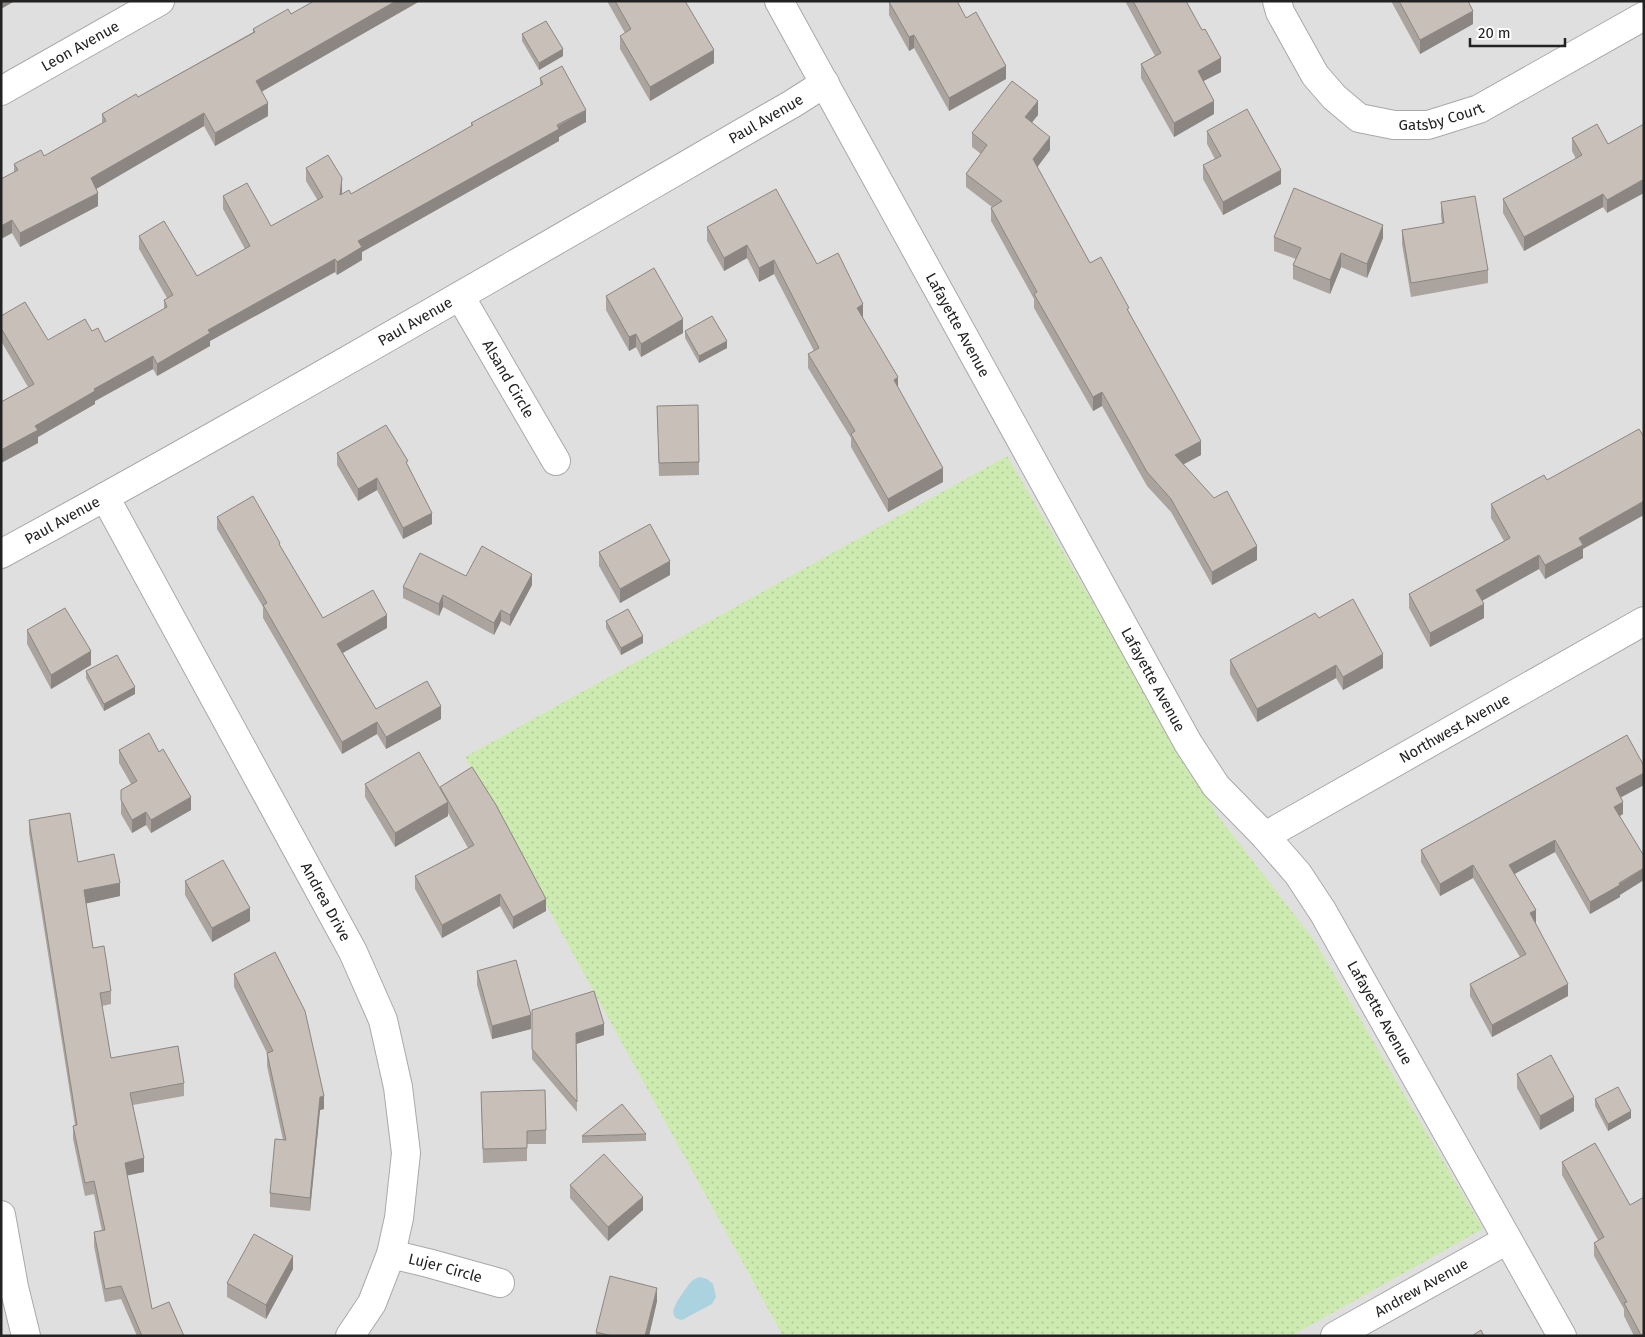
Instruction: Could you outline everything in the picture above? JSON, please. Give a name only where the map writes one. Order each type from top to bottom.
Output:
[{"type":"street","name":"Leon Avenue","points":[[1,91],[160,1]]},
{"type":"street","name":"Lafayette Avenue","points":[[778,1],[825,82],[1188,743],[1216,786],[1265,836],[1298,874],[1323,912],[1562,1336]]},
{"type":"street","name":"Gatsby Court","points":[[1276,1],[1280,12],[1316,75],[1334,97],[1359,118],[1394,125],[1428,125],[1479,109],[1644,16]]},
{"type":"street","name":"Paul Avenue","points":[[1,554],[105,498],[460,296],[792,104],[825,82]]},
{"type":"street","name":"Alsand Circle","points":[[460,296],[556,461]]},
{"type":"street","name":"Andrea Drive","points":[[105,498],[353,952],[383,1020],[398,1087],[406,1154],[399,1218],[391,1254],[372,1304],[350,1336]]},
{"type":"street","name":"Northwest Avenue","points":[[1265,836],[1644,622]]},
{"type":"street","points":[[1,1215],[14,1287],[26,1336]]},
{"type":"street","name":"Andrew Avenue","points":[[1335,1336],[1507,1240]]},
{"type":"street","name":"Lujer Circle","points":[[391,1254],[500,1284]]},
{"type":"shaded area","points":[[1,1],[1644,1],[1644,1336],[1,1336]]},
{"type":"green space","points":[[1007,456],[1218,816],[1314,940],[1483,1229],[1291,1336],[783,1336],[465,757]]},
{"type":"water","points":[[699,1277],[707,1279],[713,1284],[716,1297],[712,1304],[682,1320],[677,1318],[673,1312],[676,1303],[690,1283]]},
{"type":"building","points":[[314,1],[396,1],[256,81],[268,103],[215,133],[204,113],[91,178],[98,193],[20,233],[12,220],[1,226],[1,179],[18,170],[14,164],[41,150],[44,156],[106,121],[102,114],[136,94],[138,97],[255,32],[253,29],[288,9],[291,14]]},
{"type":"building","points":[[615,1],[685,1],[714,50],[650,87],[620,36],[631,29]]},
{"type":"building","points":[[890,1],[957,1],[966,18],[976,12],[1006,66],[949,98],[914,35],[909,37]]},
{"type":"building","points":[[1133,1],[1186,1],[1202,30],[1205,29],[1221,58],[1198,71],[1214,101],[1174,123],[1141,64],[1161,53]]},
{"type":"building","points":[[1399,1],[1468,1],[1473,11],[1420,40]]},
{"type":"building","points":[[546,21],[563,49],[539,63],[522,34]]},
{"type":"building","points":[[562,66],[586,110],[557,125],[559,129],[358,241],[362,247],[337,262],[335,259],[208,330],[210,333],[157,364],[153,356],[94,389],[95,391],[35,426],[38,430],[1,450],[1,402],[34,384],[1,328],[1,316],[25,302],[48,340],[85,319],[92,331],[98,328],[105,342],[167,307],[164,300],[173,295],[139,236],[164,221],[197,276],[250,246],[223,196],[247,183],[271,226],[323,197],[306,168],[328,155],[342,178],[340,195],[349,190],[351,194],[473,125],[471,123],[543,84],[540,78]]},
{"type":"building","points":[[1012,81],[1038,101],[1025,117],[1050,137],[1033,159],[1090,263],[1101,257],[1129,308],[1127,309],[1201,441],[1175,455],[1214,498],[1227,491],[1257,546],[1212,572],[1171,499],[1147,472],[1102,392],[1093,397],[1034,294],[1037,292],[991,208],[1002,201],[966,174],[987,145],[972,133]]},
{"type":"building","points":[[1247,109],[1281,170],[1223,202],[1203,165],[1221,156],[1207,131]]},
{"type":"building","points":[[1597,124],[1608,144],[1644,124],[1644,179],[1607,200],[1603,194],[1524,237],[1503,199],[1582,155],[1572,138]]},
{"type":"building","points":[[1294,188],[1383,225],[1367,264],[1341,253],[1330,280],[1293,265],[1301,248],[1274,237]]},
{"type":"building","points":[[776,189],[817,264],[838,253],[863,304],[857,308],[898,377],[894,380],[943,468],[888,499],[851,434],[855,431],[808,354],[819,348],[774,260],[759,268],[747,245],[724,258],[707,227]]},
{"type":"building","points":[[1475,196],[1488,270],[1411,283],[1402,230],[1444,223],[1441,202]]},
{"type":"building","points":[[654,268],[683,319],[641,344],[636,334],[629,337],[606,296]]},
{"type":"building","points":[[712,316],[727,341],[699,356],[685,331]]},
{"type":"building","points":[[698,405],[699,462],[659,463],[657,406]]},
{"type":"building","points":[[386,425],[408,461],[406,462],[432,513],[403,528],[377,478],[358,489],[337,453]]},
{"type":"building","points":[[1639,429],[1644,437],[1644,501],[1579,538],[1583,545],[1545,565],[1539,555],[1476,590],[1484,604],[1430,633],[1409,594],[1510,538],[1491,504],[1544,475],[1547,480]]},
{"type":"building","points":[[253,496],[323,618],[373,590],[387,615],[337,644],[376,709],[427,681],[441,706],[386,737],[377,722],[342,742],[263,605],[267,603],[217,517]]},
{"type":"building","points":[[650,524],[670,561],[620,589],[599,552]]},
{"type":"building","points":[[482,546],[532,574],[510,615],[501,610],[494,623],[443,595],[439,604],[403,587],[420,553],[466,576]]},
{"type":"building","points":[[1353,599],[1383,654],[1343,677],[1336,665],[1257,709],[1230,660],[1315,613],[1319,618]]},
{"type":"building","points":[[65,608],[91,651],[51,675],[27,630]]},
{"type":"building","points":[[628,609],[643,636],[621,648],[606,621]]},
{"type":"building","points":[[117,655],[135,687],[104,704],[86,671]]},
{"type":"building","points":[[149,733],[159,752],[163,749],[191,797],[151,820],[146,812],[132,820],[121,800],[121,790],[137,781],[119,750]]},
{"type":"building","points":[[1627,735],[1644,766],[1644,773],[1616,788],[1623,802],[1614,807],[1644,856],[1644,868],[1619,883],[1620,885],[1590,902],[1555,840],[1509,865],[1536,910],[1530,913],[1568,984],[1492,1025],[1470,984],[1526,954],[1473,865],[1440,884],[1421,850]]},
{"type":"building","points":[[419,752],[448,802],[395,833],[365,784]]},
{"type":"building","points":[[472,767],[496,805],[546,899],[513,917],[500,894],[442,925],[415,876],[474,845],[440,787]]},
{"type":"building","points":[[70,813],[78,862],[114,854],[120,883],[84,890],[93,948],[104,946],[111,991],[100,993],[111,1058],[178,1046],[184,1083],[130,1093],[144,1158],[125,1163],[152,1309],[169,1302],[184,1336],[142,1336],[121,1286],[105,1289],[94,1232],[105,1230],[94,1181],[85,1183],[73,1126],[77,1125],[29,820]]},
{"type":"building","points":[[223,860],[250,908],[212,928],[185,881]]},
{"type":"building","points":[[275,952],[305,1011],[324,1096],[320,1097],[310,1198],[270,1193],[275,1139],[286,1140],[267,1053],[273,1051],[234,974]]},
{"type":"building","points":[[516,960],[531,1015],[492,1026],[477,971]]},
{"type":"building","points":[[594,991],[604,1024],[576,1033],[577,1102],[532,1049],[532,1010]]},
{"type":"building","points":[[1551,1055],[1574,1097],[1540,1116],[1517,1074]]},
{"type":"building","points":[[1618,1087],[1631,1111],[1608,1124],[1595,1099]]},
{"type":"building","points":[[545,1090],[546,1130],[527,1131],[527,1148],[483,1149],[481,1092]]},
{"type":"building","points":[[622,1104],[646,1134],[582,1136]]},
{"type":"building","points":[[1595,1143],[1630,1205],[1644,1197],[1644,1334],[1641,1335],[1624,1303],[1627,1302],[1594,1243],[1604,1237],[1562,1162]]},
{"type":"building","points":[[604,1154],[643,1197],[608,1227],[570,1185]]},
{"type":"building","points":[[254,1234],[293,1256],[266,1305],[227,1283]]},
{"type":"building","points":[[610,1276],[657,1288],[645,1336],[612,1336],[596,1332]]},
{"type":"building","points":[[1481,1330],[1484,1336],[1472,1336]]}]
